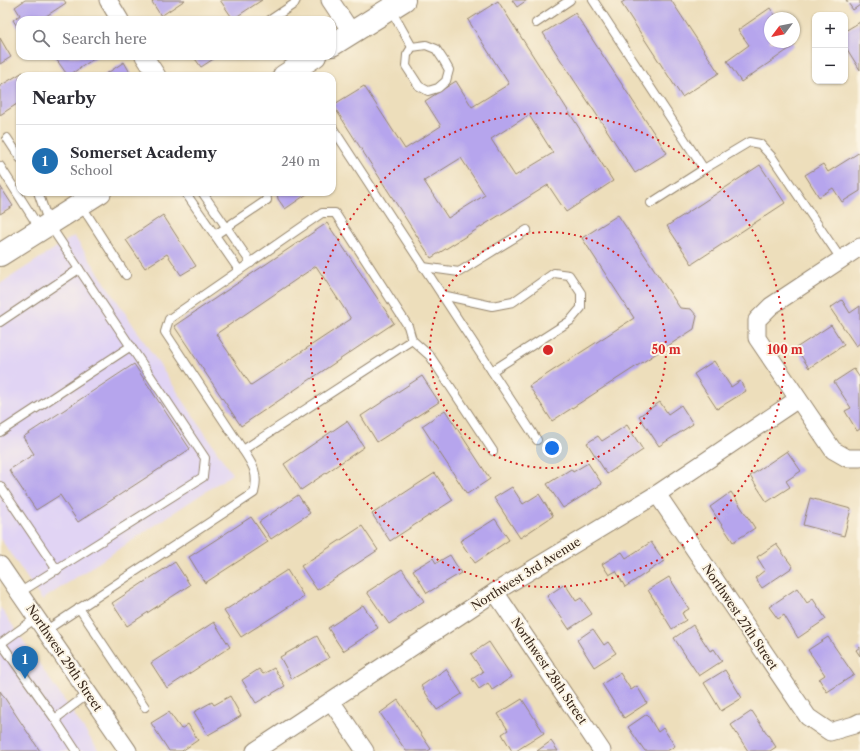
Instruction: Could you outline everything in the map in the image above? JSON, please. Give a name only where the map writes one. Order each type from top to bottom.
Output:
[{"type":"main road","points":[[336,43],[397,4]]},
{"type":"main road","points":[[295,72],[310,60]]},
{"type":"main road","points":[[0,255],[94,196]]},
{"type":"street","points":[[108,0],[118,16]]},
{"type":"street","points":[[330,0],[352,33]]},
{"type":"street","points":[[147,60],[154,72]]},
{"type":"street","points":[[860,247],[771,306],[757,320],[757,338],[833,450],[847,458],[860,458]]},
{"type":"street","name":"Northwest 3rd Avenue","points":[[255,751],[495,592],[657,494],[798,399]]},
{"type":"street","name":"Northwest 27th Street","points":[[657,494],[808,717],[830,732],[860,722]]},
{"type":"street","name":"Northwest 29th Street","points":[[0,565],[128,751]]},
{"type":"street","name":"Northwest 28th Street","points":[[495,592],[602,751]]},
{"type":"street","points":[[331,700],[365,751]]},
{"type":"lane","points":[[276,16],[294,4],[296,0]]},
{"type":"lane","points":[[536,23],[570,0]]},
{"type":"lane","points":[[592,0],[704,169]]},
{"type":"lane","points":[[397,4],[412,47]]},
{"type":"lane","points":[[426,45],[436,49],[444,60],[448,70],[446,80],[438,88],[428,91],[419,86],[406,66],[407,55],[412,47],[426,45]]},
{"type":"lane","points":[[336,133],[537,440]]},
{"type":"lane","points":[[7,138],[16,152]]},
{"type":"lane","points":[[650,203],[749,142],[760,144],[772,157],[841,259]]},
{"type":"lane","points":[[0,166],[16,188]]},
{"type":"lane","points":[[19,593],[203,477],[205,458],[79,268],[45,227],[22,196]]},
{"type":"lane","points":[[39,196],[45,227]]},
{"type":"lane","points":[[187,196],[239,270]]},
{"type":"lane","points":[[205,196],[251,263]]},
{"type":"lane","points":[[215,235],[267,200],[266,196]]},
{"type":"lane","points":[[80,205],[126,276]]},
{"type":"lane","points":[[76,751],[1,644],[41,624],[80,608],[254,492],[257,482],[253,465],[165,332],[169,319],[322,213],[335,213],[408,326],[412,340],[430,356],[493,451]]},
{"type":"lane","points":[[423,267],[459,272],[527,230]]},
{"type":"lane","points":[[0,321],[79,268]]},
{"type":"lane","points":[[442,294],[492,306],[513,302],[554,273],[569,275],[582,293],[581,308],[570,321],[492,371]]},
{"type":"lane","points":[[243,450],[412,340]]},
{"type":"lane","points":[[0,432],[131,346]]},
{"type":"lane","points":[[0,486],[56,570]]},
{"type":"lane","points":[[80,608],[145,708]]},
{"type":"lane","points":[[54,719],[88,694]]},
{"type":"shaded area","points":[[74,236],[232,474],[42,600],[0,538],[0,284]]},
{"type":"shaded area","points":[[0,607],[99,751],[0,751]]},
{"type":"building","points":[[25,0],[64,0],[66,3],[46,16],[19,16],[20,15],[15,7]]},
{"type":"building","points":[[154,0],[185,0],[161,16],[152,2]]},
{"type":"building","points":[[220,0],[262,0],[238,16],[231,16]]},
{"type":"building","points":[[512,0],[527,0],[517,7]]},
{"type":"building","points":[[626,0],[671,0],[719,73],[682,97],[621,3]]},
{"type":"building","points":[[846,0],[860,0],[860,5],[853,10]]},
{"type":"building","points":[[498,1],[613,181],[566,212],[548,185],[431,258],[336,110],[336,103],[364,86],[405,149],[441,126],[425,101],[456,81],[472,107],[509,84],[468,20]],"holes":[[[529,115],[553,153],[515,176],[491,139]],[[461,158],[485,195],[448,218],[424,181]]]},
{"type":"building","points":[[770,8],[773,12],[764,12]]},
{"type":"building","points":[[764,12],[764,48],[791,48],[741,82],[727,61],[749,45],[738,30]]},
{"type":"building","points":[[575,13],[667,153],[635,173],[543,33]]},
{"type":"building","points":[[16,18],[16,25],[13,20]]},
{"type":"building","points":[[860,22],[860,70],[848,51],[848,29]]},
{"type":"building","points":[[0,38],[11,57],[0,64]]},
{"type":"building","points":[[57,60],[92,60],[74,72],[65,72]]},
{"type":"building","points":[[196,60],[212,60],[201,67]]},
{"type":"building","points":[[124,62],[130,72],[109,72]]},
{"type":"building","points":[[16,76],[16,105],[0,115],[0,86]]},
{"type":"building","points":[[860,152],[860,191],[842,202],[833,188],[819,197],[805,175],[823,164],[828,172]]},
{"type":"building","points":[[760,165],[785,203],[692,264],[667,226]]},
{"type":"building","points":[[0,186],[13,206],[0,214]]},
{"type":"building","points":[[278,196],[304,196],[285,209]]},
{"type":"building","points":[[163,215],[196,266],[181,275],[167,254],[145,268],[126,240]]},
{"type":"building","points":[[618,215],[680,308],[691,309],[697,316],[694,329],[552,421],[529,386],[634,318],[582,238]]},
{"type":"building","points":[[327,223],[394,323],[241,426],[174,326]],"holes":[[[316,266],[351,319],[251,385],[216,334]]]},
{"type":"building","points":[[842,300],[850,313],[860,306],[860,343],[856,346],[830,308]]},
{"type":"building","points":[[831,325],[844,345],[809,368],[796,348]]},
{"type":"building","points":[[714,361],[731,387],[740,381],[746,391],[717,409],[694,374]]},
{"type":"building","points":[[134,364],[190,449],[78,522],[60,495],[36,510],[9,470],[34,454],[23,437]]},
{"type":"building","points":[[854,369],[860,378],[860,429],[857,431],[845,411],[851,408],[834,382]]},
{"type":"building","points":[[422,376],[439,402],[377,442],[361,416]]},
{"type":"building","points":[[660,402],[668,414],[681,405],[693,424],[659,446],[639,416]]},
{"type":"building","points":[[445,410],[490,479],[467,494],[422,426]]},
{"type":"building","points":[[347,421],[364,447],[301,490],[284,464]]},
{"type":"building","points":[[627,425],[643,450],[607,474],[587,443],[598,436],[602,441]]},
{"type":"building","points":[[787,451],[801,471],[786,481],[790,487],[767,502],[750,476]]},
{"type":"building","points":[[588,463],[602,484],[563,508],[547,484],[571,469],[573,472]]},
{"type":"building","points":[[435,473],[453,500],[390,541],[372,514]]},
{"type":"building","points":[[512,487],[523,504],[539,494],[553,516],[520,538],[494,498]]},
{"type":"building","points":[[731,492],[755,528],[733,542],[710,507]]},
{"type":"building","points":[[298,495],[310,513],[271,539],[259,522]]},
{"type":"building","points":[[810,498],[851,509],[844,536],[803,525]]},
{"type":"building","points":[[251,517],[268,542],[205,583],[189,557]]},
{"type":"building","points":[[495,519],[509,540],[475,563],[460,541]]},
{"type":"building","points":[[362,526],[378,550],[317,590],[301,566]]},
{"type":"building","points":[[651,542],[664,561],[625,587],[616,571],[609,575],[602,564],[622,552],[626,558]]},
{"type":"building","points":[[776,544],[793,567],[762,588],[755,578],[765,570],[757,557]]},
{"type":"building","points":[[450,555],[461,573],[427,593],[413,570],[433,558],[436,563]]},
{"type":"building","points":[[175,562],[190,585],[127,626],[112,603]]},
{"type":"building","points":[[402,569],[424,601],[389,624],[367,592]]},
{"type":"building","points":[[287,570],[304,597],[241,637],[224,611]]},
{"type":"building","points":[[669,577],[689,609],[682,613],[686,620],[672,629],[648,590]]},
{"type":"building","points":[[565,584],[576,601],[581,598],[592,614],[569,629],[547,596]]},
{"type":"building","points":[[797,588],[807,603],[813,599],[826,619],[798,638],[784,615],[778,619],[769,607]]},
{"type":"building","points":[[363,605],[378,628],[343,651],[328,628]]},
{"type":"building","points":[[214,622],[230,647],[167,688],[151,663]]},
{"type":"building","points":[[693,625],[710,651],[714,649],[722,661],[699,676],[674,638]]},
{"type":"building","points":[[593,629],[604,645],[608,642],[616,653],[594,667],[577,640]]},
{"type":"building","points":[[317,636],[329,658],[292,679],[280,657]]},
{"type":"building","points":[[828,637],[854,675],[827,692],[819,679],[825,675],[808,650]]},
{"type":"building","points":[[489,642],[512,677],[492,690],[488,683],[479,689],[472,679],[483,672],[471,654]]},
{"type":"building","points":[[860,647],[860,656],[856,650]]},
{"type":"building","points":[[274,668],[285,686],[256,703],[242,680],[259,669],[263,674]]},
{"type":"building","points":[[446,669],[462,694],[437,710],[421,686]]},
{"type":"building","points":[[725,670],[742,698],[721,711],[704,683]]},
{"type":"building","points":[[620,673],[631,690],[637,686],[647,703],[624,718],[602,684]]},
{"type":"building","points":[[0,691],[40,751],[0,751]]},
{"type":"building","points":[[230,696],[241,716],[208,735],[194,712],[212,702],[214,705]]},
{"type":"building","points":[[522,699],[544,733],[516,751],[512,751],[502,734],[508,730],[498,714]]},
{"type":"building","points":[[398,700],[431,749],[428,751],[406,751],[380,713]]},
{"type":"building","points":[[752,711],[776,747],[770,751],[748,751],[731,725]]},
{"type":"building","points":[[169,712],[181,729],[188,724],[198,740],[182,751],[169,751],[151,723]]},
{"type":"building","points":[[647,714],[658,732],[663,728],[675,746],[667,751],[645,751],[628,727]]},
{"type":"building","points":[[551,741],[558,751],[537,751]]},
{"type":"place","name":"Somerset Academy","points":[[25,679]]}]
